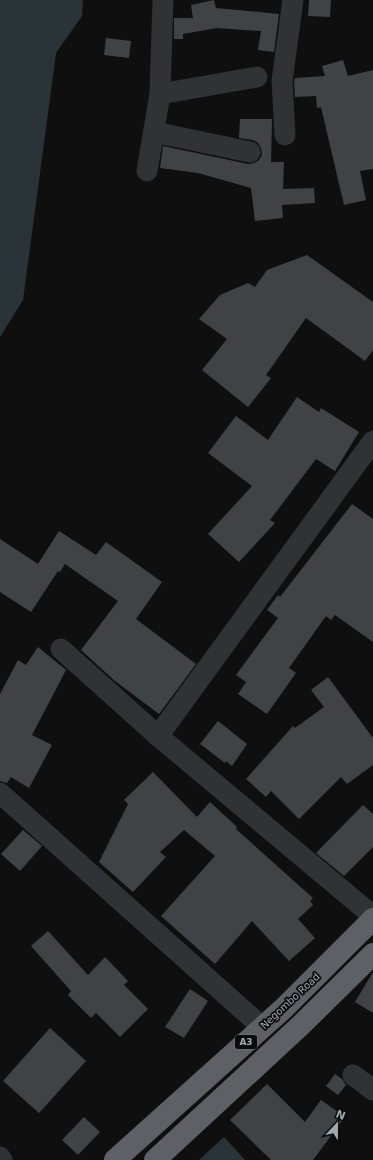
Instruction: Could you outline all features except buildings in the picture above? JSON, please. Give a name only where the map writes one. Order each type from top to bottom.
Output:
[{"type":"highway","name":"Negombo Road","points":[[115,1160],[284,1008],[373,919]]},
{"type":"highway","name":"A3","points":[[155,1160],[302,1025],[373,954]]},
{"type":"street","points":[[147,171],[160,94],[163,0]]},
{"type":"street","points":[[284,135],[282,81],[293,0]]},
{"type":"street","points":[[160,94],[257,77]]},
{"type":"street","points":[[154,132],[250,152]]},
{"type":"street","points":[[158,736],[373,441]]},
{"type":"street","points":[[61,649],[158,736],[373,916]]},
{"type":"street","points":[[0,793],[262,1027]]},
{"type":"street","points":[[353,1075],[373,1090]]},
{"type":"shaded area","points":[[0,0],[83,0],[82,16],[56,53],[23,300],[0,337]]},
{"type":"shaded area","points":[[224,1137],[245,1160],[199,1160]]}]
